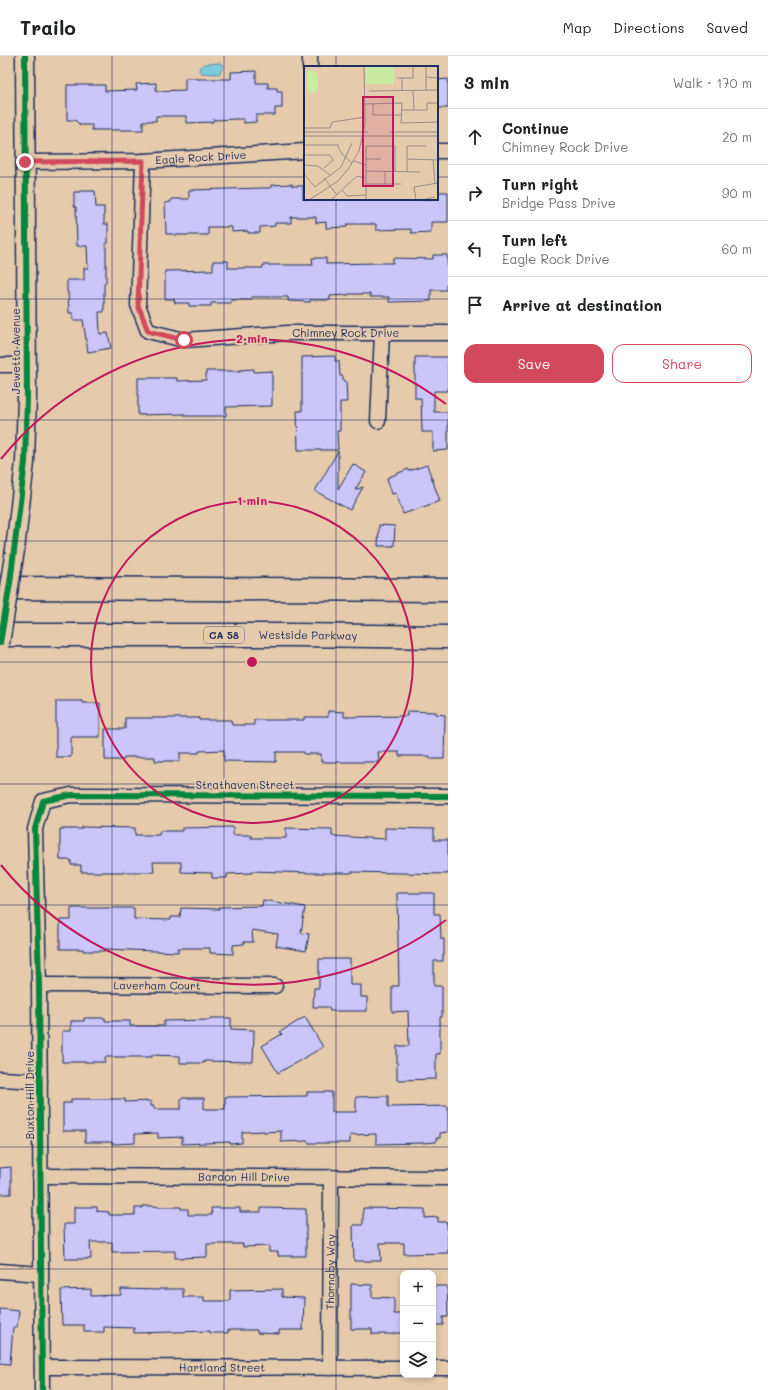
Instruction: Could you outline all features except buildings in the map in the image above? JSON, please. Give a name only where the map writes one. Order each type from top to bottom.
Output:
[{"type":"highway","points":[[0,588],[448,590]]},
{"type":"highway","name":"Westside Parkway","points":[[0,635],[295,635],[448,637]]},
{"type":"street","name":"Jewetta Avenue","points":[[0,643],[15,550],[25,462],[25,56]]},
{"type":"street","name":"Eagle Rock Drive","points":[[25,162],[143,161],[304,151]]},
{"type":"street","name":"Chimney Rock Drive","points":[[143,161],[138,305],[148,331],[184,340],[288,333],[448,333]]},
{"type":"street","points":[[378,421],[382,333]]},
{"type":"street","points":[[0,365],[26,365]]},
{"type":"street","name":"Strathaven Street","points":[[43,802],[71,795],[448,796]]},
{"type":"street","name":"Buxton Hill Drive","points":[[42,1390],[39,985],[35,830],[43,802]]},
{"type":"street","name":"Laverham Court","points":[[39,985],[274,986]]},
{"type":"street","points":[[0,1079],[40,1081]]},
{"type":"street","name":"Bardon Hill Drive","points":[[40,1176],[448,1178]]},
{"type":"street","name":"Thornaby Way","points":[[330,1368],[331,1177]]},
{"type":"street","points":[[0,1272],[41,1274]]},
{"type":"street","name":"Hartland Street","points":[[42,1367],[400,1368]]},
{"type":"street","points":[[436,1368],[448,1368]]},
{"type":"water","points":[[220,63],[224,66],[219,74],[201,73],[199,70],[204,64]]},
{"type":"cycle path","points":[[0,643],[10,583],[25,462],[27,397],[25,56]]},
{"type":"cycle path","points":[[42,1390],[39,985],[35,829],[43,801],[71,795],[448,796]]},
{"type":"route","points":[[25,162],[143,161],[138,305],[148,331],[184,340]]}]
